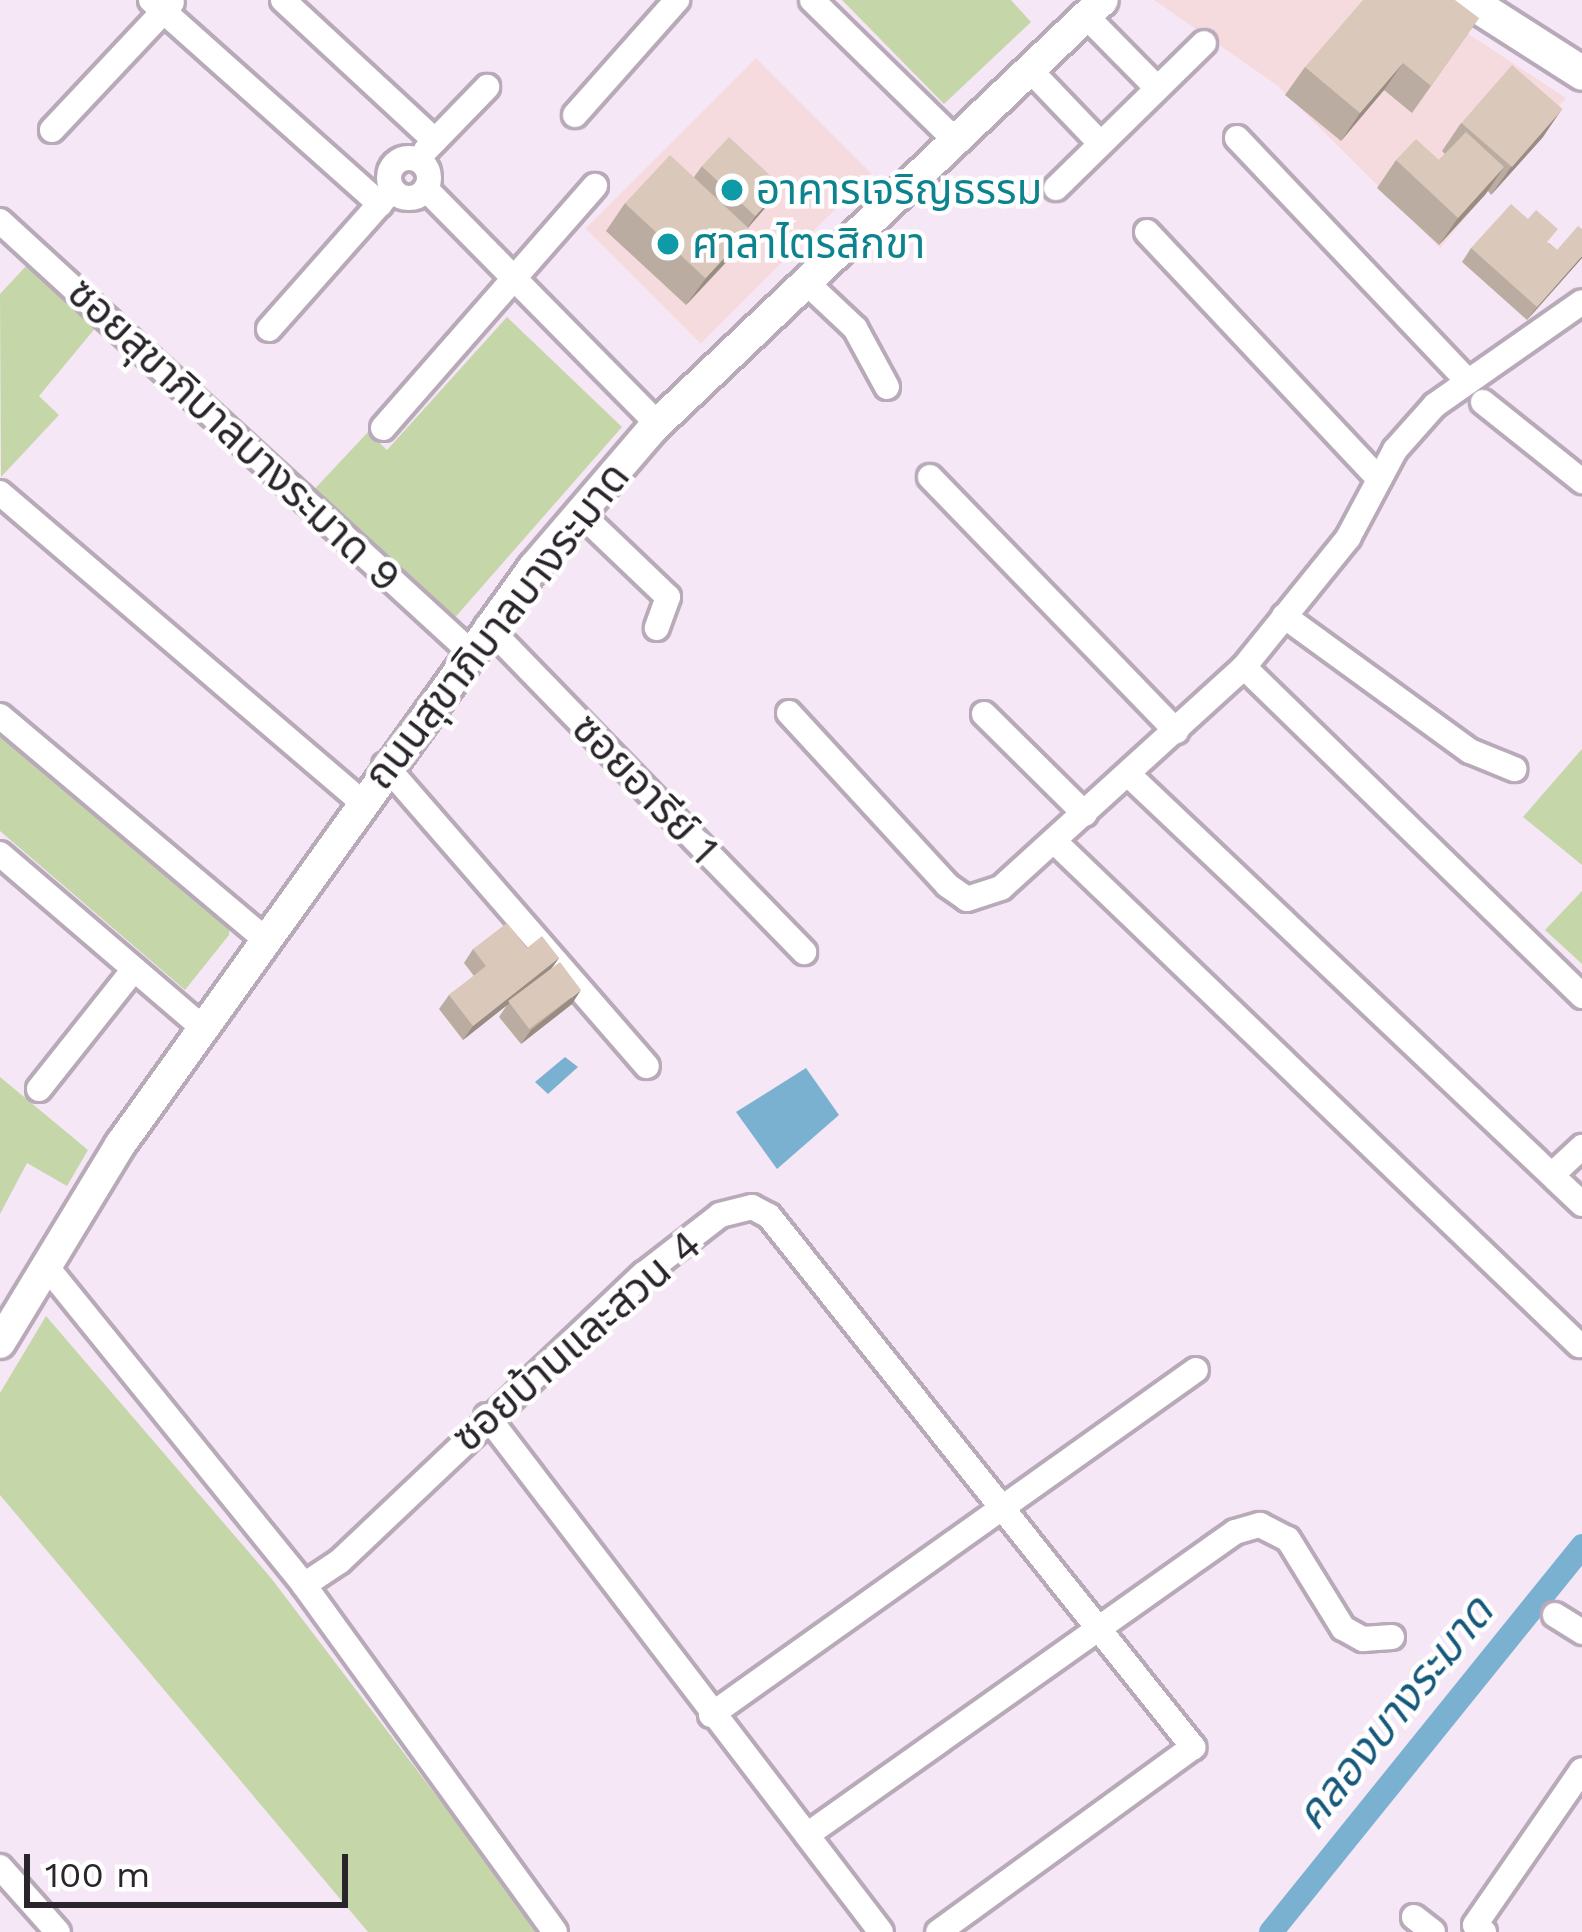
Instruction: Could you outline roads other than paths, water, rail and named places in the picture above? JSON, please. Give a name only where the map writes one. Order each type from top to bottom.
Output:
[{"type":"main road","points":[[1477,4],[1582,73]]},
{"type":"street","points":[[283,0],[426,150],[426,189],[658,424]]},
{"type":"street","points":[[575,115],[676,0]]},
{"type":"street","points":[[812,0],[957,142]]},
{"type":"street","points":[[52,130],[162,4],[386,197],[409,198],[426,189]]},
{"type":"street","points":[[1095,8],[1156,88]]},
{"type":"street","name":"ถนนสุขาภิบาลบางระมาด","points":[[0,1343],[264,938],[477,638],[580,512],[658,424],[1095,8]]},
{"type":"street","points":[[1056,188],[1204,43]]},
{"type":"street","points":[[1031,70],[1099,142]]},
{"type":"street","points":[[269,329],[386,197],[393,166],[426,150],[487,87]]},
{"type":"street","points":[[1237,139],[1466,380]]},
{"type":"street","points":[[383,428],[595,186]]},
{"type":"street","name":"ซอยสุขาภิบาลบางระมาด 9","points":[[0,221],[477,638]]},
{"type":"street","points":[[1147,232],[1379,479]]},
{"type":"street","points":[[807,283],[854,328],[887,387]]},
{"type":"street","points":[[789,713],[967,899],[1001,888],[1244,668],[1348,538],[1395,450],[1466,380],[1582,302]]},
{"type":"street","points":[[1483,402],[1582,482]]},
{"type":"street","points":[[930,477],[1176,731]]},
{"type":"street","points":[[0,493],[360,801]]},
{"type":"street","points":[[580,512],[668,597],[657,628]]},
{"type":"street","points":[[1284,616],[1470,751],[1514,769]]},
{"type":"street","name":"ซอยอารีย์ 1","points":[[477,638],[804,952]]},
{"type":"street","points":[[1244,668],[1582,996]]},
{"type":"street","points":[[984,714],[1085,814]]},
{"type":"street","points":[[0,716],[264,938]]},
{"type":"street","points":[[386,765],[647,1066]]},
{"type":"street","points":[[1129,775],[1582,1204]]},
{"type":"street","points":[[1054,842],[1580,1346]]},
{"type":"street","points":[[4,865],[202,1027]]},
{"type":"street","points":[[39,1088],[134,969]]},
{"type":"street","points":[[1553,1174],[1582,1147]]},
{"type":"street","name":"ซอยบ้านและสวน 4","points":[[304,1585],[340,1561],[487,1416],[644,1274],[720,1215],[752,1207],[769,1216],[1193,1747],[938,1932]]},
{"type":"street","points":[[46,1266],[304,1585],[555,1932]]},
{"type":"street","points":[[711,1715],[1196,1370]]},
{"type":"street","points":[[487,1416],[881,1932]]},
{"type":"street","points":[[807,1835],[1235,1532],[1260,1525],[1288,1539],[1343,1628],[1363,1639],[1392,1637]]},
{"type":"street","points":[[1555,1615],[1582,1633]]},
{"type":"street","points":[[1476,1930],[1582,1770]]},
{"type":"street","points":[[0,1867],[58,1932]]},
{"type":"water","points":[[565,1057],[578,1067],[548,1094],[535,1082]]},
{"type":"water","points":[[806,1068],[839,1115],[777,1169],[736,1112]]},
{"type":"waterway","name":"คลองบางระมาด","points":[[1271,1932],[1582,1546]]},
{"type":"place","name":"อาคารเจริญธรรม","points":[[732,190]]},
{"type":"place","name":"ศาลาไตรสิกขา","points":[[668,244]]}]
